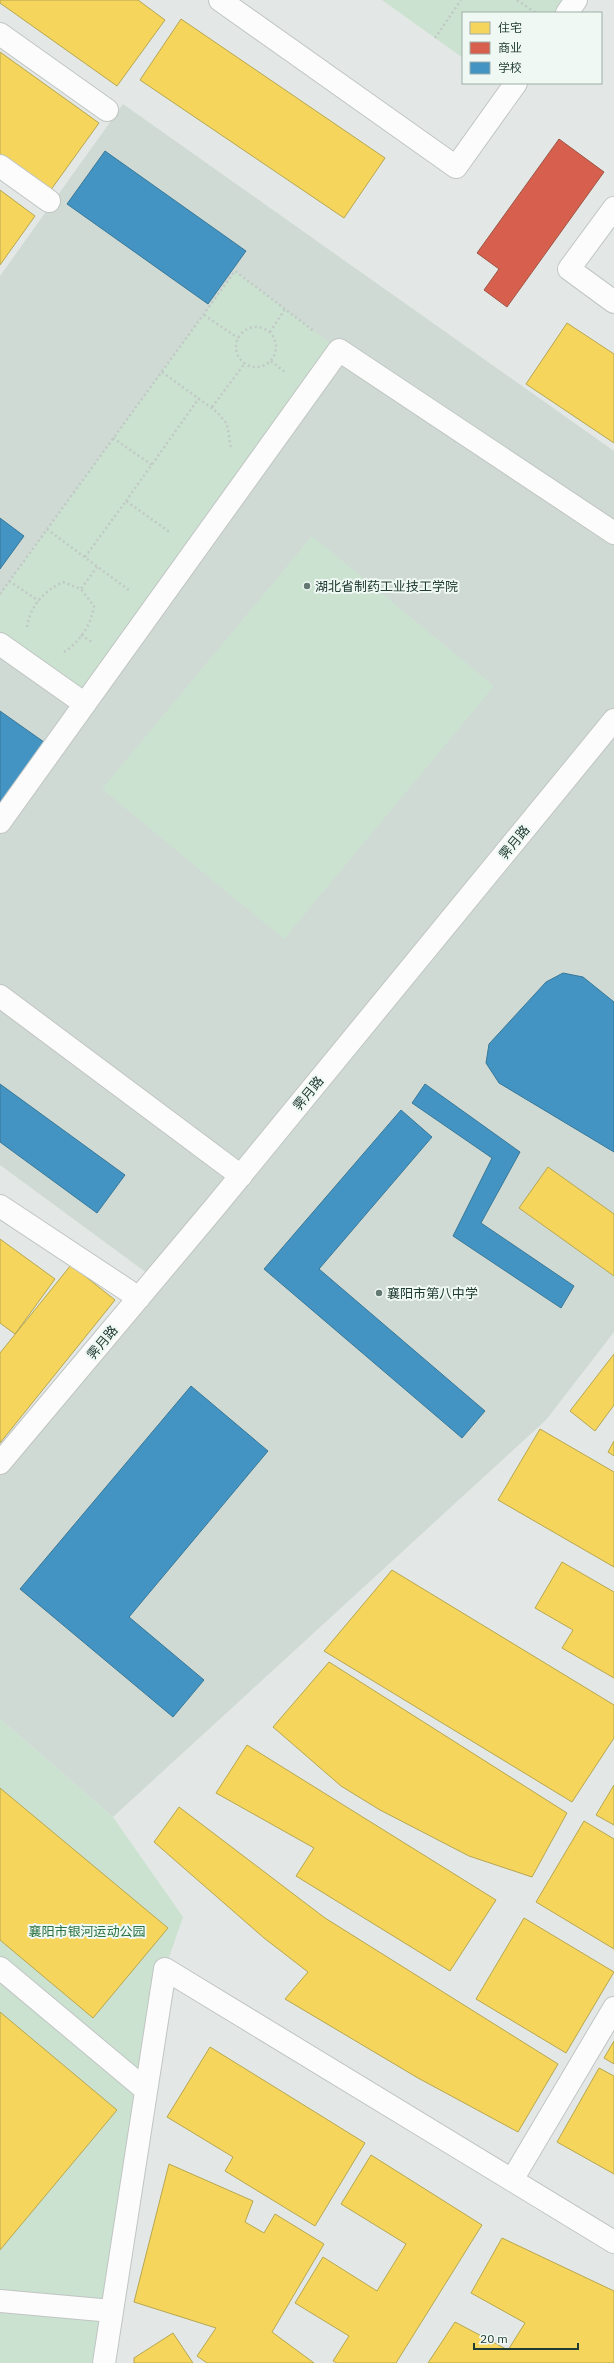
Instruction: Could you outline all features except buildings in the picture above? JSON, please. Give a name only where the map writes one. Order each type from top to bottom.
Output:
[{"type":"street","points":[[220,0],[456,167],[515,84]]},
{"type":"street","points":[[568,12],[576,0]]},
{"type":"street","points":[[0,34],[107,110]]},
{"type":"street","points":[[0,166],[49,201]]},
{"type":"street","points":[[614,208],[569,270],[614,302]]},
{"type":"street","points":[[0,822],[339,350],[614,534]]},
{"type":"street","points":[[0,644],[84,704]]},
{"type":"street","name":"霁月路","points":[[0,1463],[241,1176],[614,720]]},
{"type":"street","points":[[0,996],[241,1176]]},
{"type":"street","points":[[0,1206],[138,1298]]},
{"type":"street","points":[[0,1968],[146,2090]]},
{"type":"street","points":[[104,2363],[165,1969],[614,2242]]},
{"type":"street","points":[[512,2180],[614,2008]]},
{"type":"street","points":[[0,2301],[112,2311]]},
{"type":"path","points":[[435,38],[461,0]]},
{"type":"path","points":[[517,0],[535,12]]},
{"type":"path","points":[[0,594],[236,271],[339,350]]},
{"type":"path","points":[[270,332],[285,309]]},
{"type":"path","points":[[204,315],[238,338]]},
{"type":"path","points":[[252,327],[265,328],[270,332],[276,343],[277,349],[270,361],[258,367],[245,363],[237,352],[238,338],[246,329],[252,327]]},
{"type":"path","points":[[212,407],[245,363]]},
{"type":"path","points":[[162,372],[212,407],[227,424],[232,453]]},
{"type":"path","points":[[85,557],[199,398]]},
{"type":"path","points":[[114,438],[152,464]]},
{"type":"path","points":[[126,501],[177,537]]},
{"type":"path","points":[[47,530],[153,608]]},
{"type":"path","points":[[81,589],[97,567]]},
{"type":"path","points":[[9,581],[39,601]]},
{"type":"path","points":[[27,630],[29,614],[49,589],[63,582],[81,589],[94,606],[91,621],[73,646],[62,654]]},
{"type":"shaded area","name":"湖北省制药工业技工学院","points":[[123,104],[614,451],[614,1332],[546,1420],[113,1817],[0,1719],[0,1464],[155,1279],[0,1165],[0,276]]},
{"type":"green space","points":[[382,0],[576,0],[568,12],[462,12],[462,57]]},
{"type":"green space","points":[[235,271],[339,350],[85,704],[0,644],[0,594]]},
{"type":"green space","points":[[312,536],[494,686],[284,939],[102,789]]},
{"type":"green space","name":"襄阳市银河运动公园","points":[[0,1719],[113,1817],[183,1917],[165,1969],[102,2363],[0,2363]]},
{"type":"place","name":"湖北省制药工业技工学院","points":[[307,586]]},
{"type":"place","name":"襄阳市第八中学","points":[[379,1293]]}]
